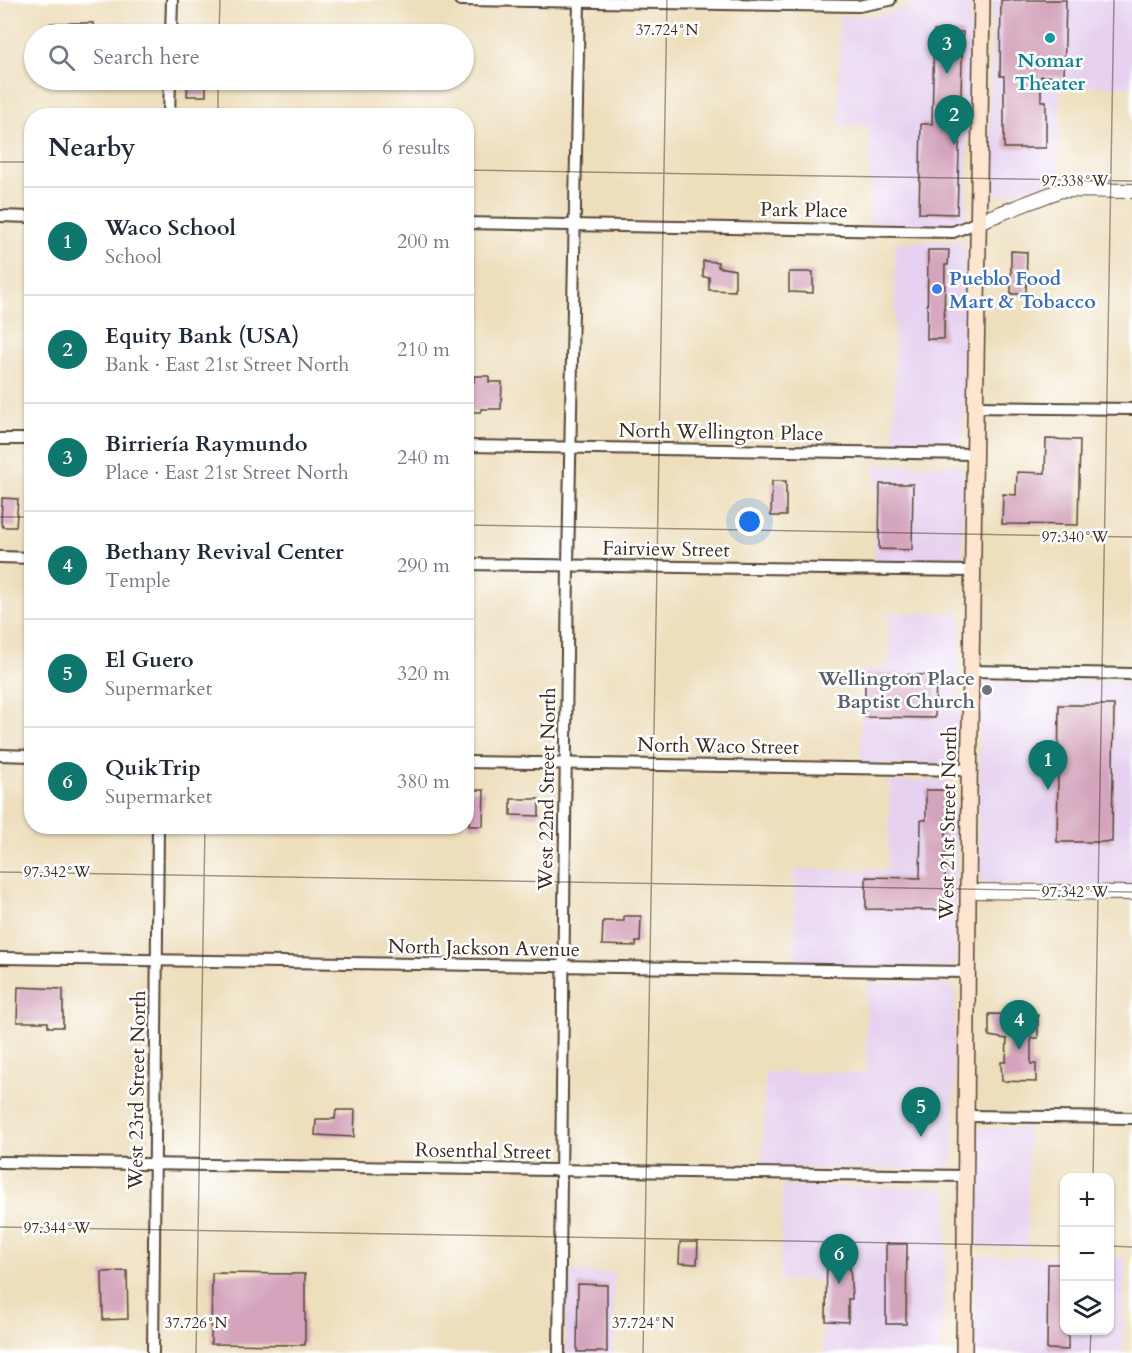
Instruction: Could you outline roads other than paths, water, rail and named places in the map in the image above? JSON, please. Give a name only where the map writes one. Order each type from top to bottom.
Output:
[{"type":"main road","name":"West 21st Street North","points":[[964,1353],[968,891],[982,0]]},
{"type":"street","points":[[171,24],[172,0]]},
{"type":"street","points":[[460,0],[859,6],[890,0]]},
{"type":"street","name":"West 22nd Street North","points":[[559,1353],[567,565],[579,1]]},
{"type":"street","points":[[169,108],[170,90]]},
{"type":"street","name":"Park Place","points":[[474,223],[953,232],[1061,190],[1132,191]]},
{"type":"street","points":[[0,216],[24,217]]},
{"type":"street","points":[[975,406],[1132,409]]},
{"type":"street","points":[[0,439],[24,439]]},
{"type":"street","name":"North Wellington Place","points":[[474,446],[975,454]]},
{"type":"street","points":[[0,557],[24,558]]},
{"type":"street","name":"Fairview Street","points":[[474,564],[973,571]]},
{"type":"street","points":[[971,671],[1132,674]]},
{"type":"street","points":[[0,755],[24,756]]},
{"type":"street","name":"North Waco Street","points":[[474,762],[970,770]]},
{"type":"street","name":"West 23rd Street North","points":[[153,1353],[158,834]]},
{"type":"street","points":[[968,891],[1132,893]]},
{"type":"street","name":"North Jackson Avenue","points":[[0,958],[968,972]]},
{"type":"street","points":[[966,1116],[1132,1118]]},
{"type":"street","name":"Rosenthal Street","points":[[0,1162],[966,1176]]},
{"type":"place","name":"Nomar Theater","points":[[1050,38]]},
{"type":"place","name":"Birriería Raymundo","points":[[947,74]]},
{"type":"place","name":"Equity Bank (USA)","points":[[954,145]]},
{"type":"place","name":"Pueblo Food Mart & Tobacco","points":[[937,289]]},
{"type":"place","name":"Wellington Place Baptist Church","points":[[987,690]]},
{"type":"place","name":"Waco School","points":[[1048,790]]},
{"type":"place","name":"Bethany Revival Center","points":[[1019,1050]]},
{"type":"place","name":"El Guero","points":[[921,1137]]},
{"type":"place","name":"QuikTrip","points":[[839,1284]]}]
